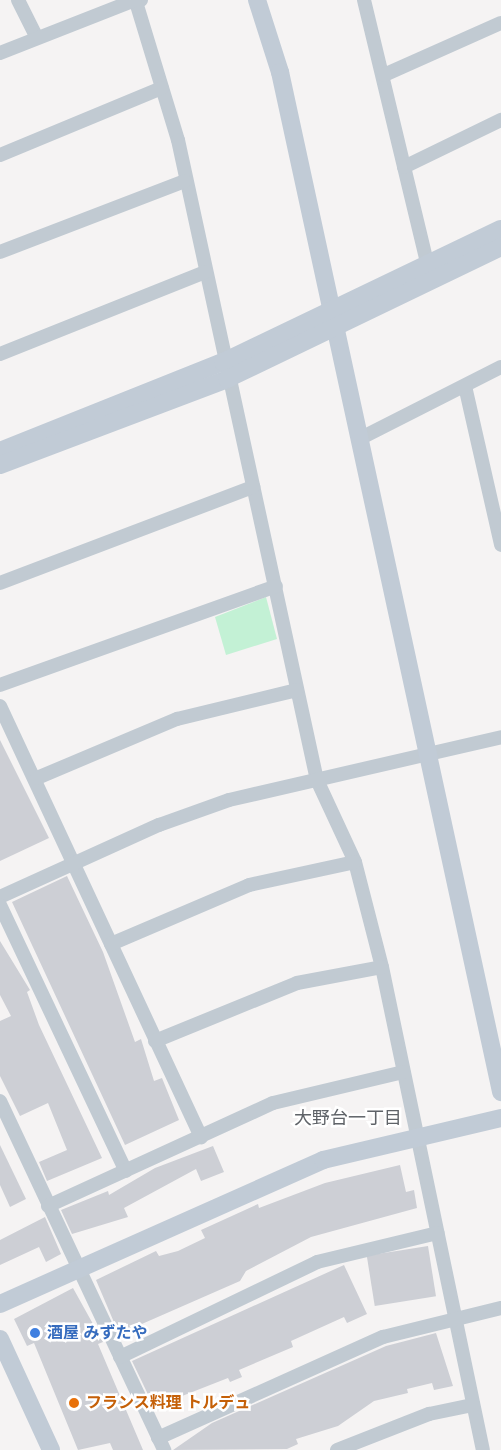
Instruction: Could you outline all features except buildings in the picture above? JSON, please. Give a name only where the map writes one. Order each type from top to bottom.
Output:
[{"type":"street","points":[[18,0],[37,38]]},
{"type":"street","points":[[257,0],[280,72],[332,322],[432,754],[501,1092]]},
{"type":"street","points":[[364,0],[384,75],[428,266]]},
{"type":"street","points":[[0,53],[137,1],[185,181],[317,780],[355,862],[382,967],[416,1139],[483,1450]]},
{"type":"street","points":[[384,75],[501,24]]},
{"type":"street","points":[[0,155],[162,88]]},
{"type":"street","points":[[404,167],[501,120]]},
{"type":"street","points":[[0,252],[185,181]]},
{"type":"street","points":[[332,322],[428,266],[501,229]]},
{"type":"street","points":[[0,465],[225,370],[501,247]]},
{"type":"street","points":[[0,354],[205,272]]},
{"type":"street","points":[[359,440],[501,368]]},
{"type":"street","points":[[0,451],[225,370]]},
{"type":"street","points":[[465,386],[501,544]]},
{"type":"street","points":[[0,583],[253,487]]},
{"type":"street","points":[[0,685],[276,586]]},
{"type":"street","points":[[37,778],[177,719],[297,690]]},
{"type":"street","points":[[0,706],[37,778],[73,864],[201,1138]]},
{"type":"street","points":[[0,897],[73,864],[229,800],[501,737]]},
{"type":"street","points":[[111,944],[249,885],[355,862]]},
{"type":"street","points":[[0,905],[126,1171]]},
{"type":"street","points":[[155,1041],[297,983],[382,967]]},
{"type":"street","points":[[48,1206],[201,1138],[273,1103],[403,1072]]},
{"type":"street","points":[[0,1101],[76,1270],[161,1444],[319,1361],[456,1318],[501,1308]]},
{"type":"street","points":[[0,1304],[324,1160],[501,1118]]},
{"type":"street","points":[[120,1357],[317,1262],[438,1233]]},
{"type":"street","points":[[0,1339],[6,1371],[51,1450]]},
{"type":"street","points":[[337,1450],[429,1414],[473,1405]]},
{"type":"green space","points":[[266,597],[277,639],[226,655],[215,617]]},
{"type":"place","name":"酒屋 みずたや","points":[[35,1333]]},
{"type":"place","name":"フランス料理 トルデュ","points":[[74,1403]]},
{"type":"district","name":"大野台一丁目","points":[[348,1118]]}]
